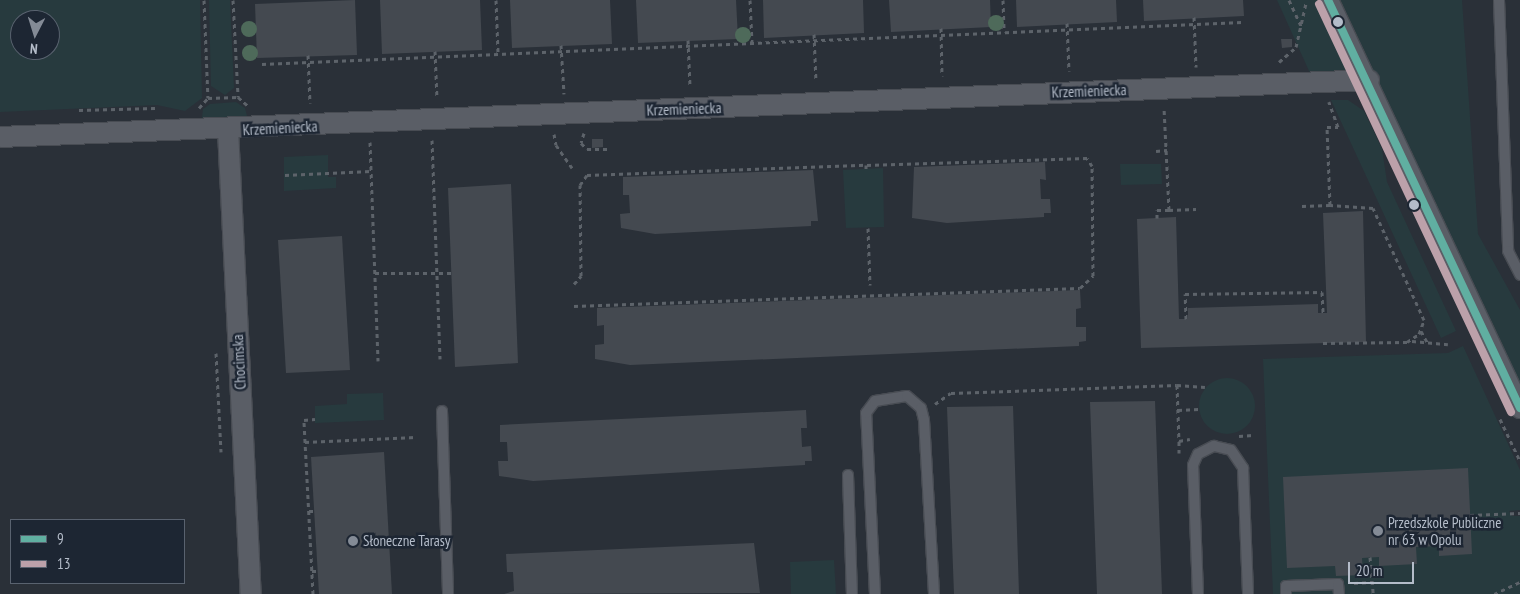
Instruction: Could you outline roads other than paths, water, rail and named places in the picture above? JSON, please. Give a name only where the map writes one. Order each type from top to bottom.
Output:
[{"type":"street","points":[[1328,0],[1369,80],[1520,408]]},
{"type":"street","name":"Krzemieniecka","points":[[0,137],[228,130],[1369,80]]},
{"type":"street","name":"Chocimska","points":[[228,130],[250,594]]},
{"type":"lane","points":[[1499,0],[1508,251],[1520,275]]},
{"type":"lane","points":[[875,594],[866,413],[875,401],[907,396],[921,408],[924,420],[934,594]]},
{"type":"lane","points":[[442,411],[448,594]]},
{"type":"lane","points":[[1198,594],[1193,465],[1198,454],[1214,446],[1231,450],[1243,468],[1248,594]]},
{"type":"lane","points":[[848,475],[852,594]]},
{"type":"lane","points":[[1286,594],[1286,586],[1338,584],[1339,594]]},
{"type":"place","name":"Przedszkole Publiczne nr 63 w Opolu","points":[[1378,531]]},
{"type":"place","name":"Słoneczne Tarasy","points":[[353,541]]}]
